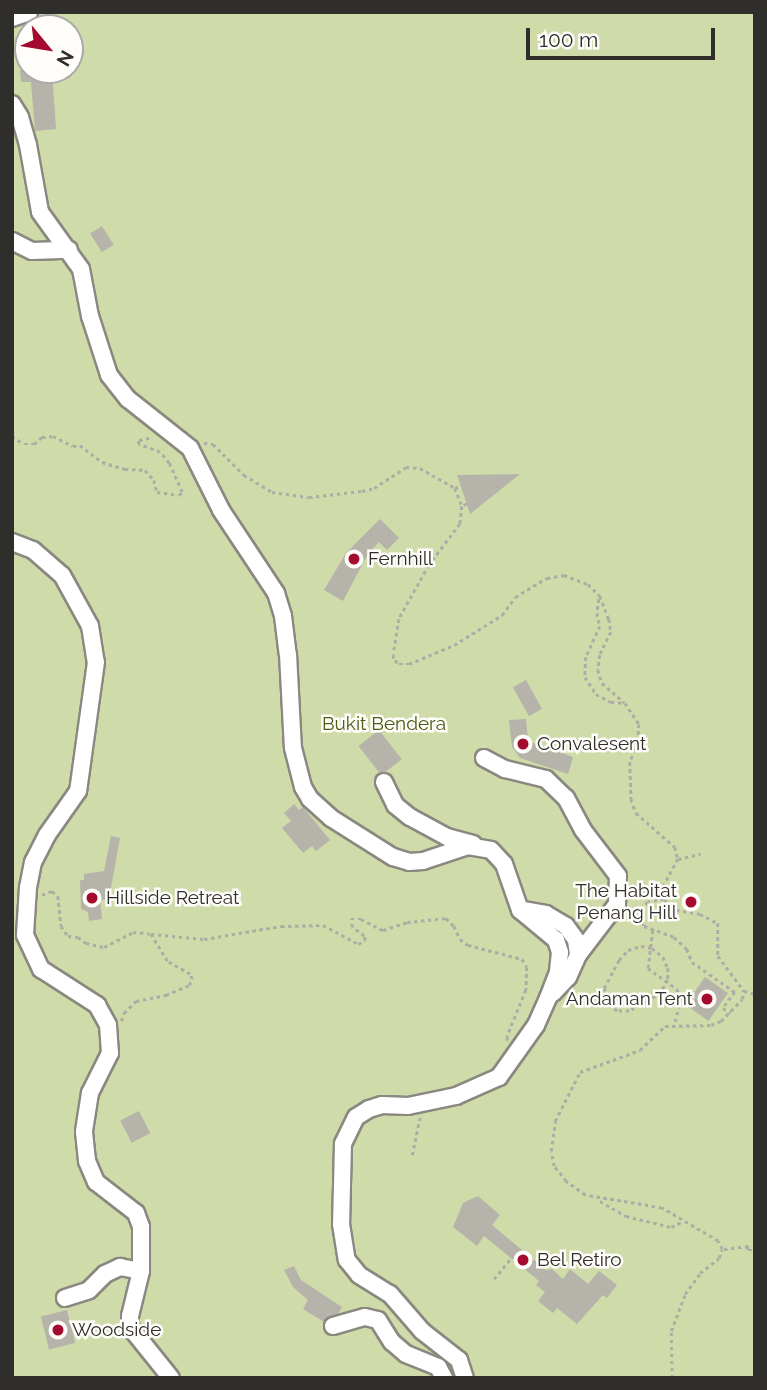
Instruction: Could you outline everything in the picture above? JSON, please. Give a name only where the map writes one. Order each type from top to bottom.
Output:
[{"type":"street","points":[[12,18],[29,12]]},
{"type":"street","points":[[12,104],[20,117],[28,145],[40,212],[81,269],[90,316],[109,375],[128,399],[190,447],[221,510],[276,593],[283,616],[288,654],[293,748],[303,787],[310,799],[331,818],[393,857],[409,862],[423,861],[468,846],[479,846]]},
{"type":"street","points":[[12,241],[32,251],[69,250]]},
{"type":"street","points":[[12,542],[33,550],[62,575],[90,626],[96,662],[78,791],[33,862],[27,887],[29,908],[25,935],[41,969],[97,1005],[108,1025],[110,1053],[90,1093],[84,1132],[87,1161],[96,1182],[136,1213],[144,1247],[131,1327],[171,1378]]},
{"type":"street","points":[[484,758],[505,769],[545,779],[566,799],[583,830],[618,876],[617,904],[578,955],[568,977],[548,998]]},
{"type":"street","points":[[384,782],[395,805],[410,817],[447,837],[479,846],[499,856],[520,910],[556,940],[560,952],[558,972],[536,1025],[499,1077],[456,1096],[408,1106],[382,1105],[356,1117],[342,1144],[341,1224],[344,1251],[353,1269],[390,1294],[422,1331],[459,1360],[464,1378]]},
{"type":"street","points":[[520,910],[547,914],[566,926],[576,940],[578,955]]},
{"type":"street","points":[[65,1297],[89,1290],[104,1274],[120,1267],[141,1271]]},
{"type":"street","points":[[333,1326],[365,1317],[377,1321],[391,1342],[406,1354],[438,1367],[444,1378]]},
{"type":"path","points":[[12,436],[24,444],[34,444],[42,437],[53,436],[73,446],[80,445],[102,462],[125,469],[145,470],[154,480],[157,492],[180,495],[182,492],[169,463],[160,452],[138,444],[139,440],[152,438],[162,427]]},
{"type":"path","points":[[190,447],[213,444],[244,475],[272,492],[309,497],[362,491],[374,488],[405,467],[420,468],[456,488],[462,506],[460,524],[429,565],[398,619],[393,655],[399,664],[409,664],[454,645],[502,615],[515,597],[547,578],[564,575],[588,584],[600,596],[606,608],[611,632],[600,655],[598,670],[602,683],[625,703],[639,724],[638,743],[630,762],[631,799],[636,813],[675,847],[678,859],[664,885],[664,899],[676,910],[700,914],[718,923],[718,956],[744,991],[755,994]]},
{"type":"path","points":[[456,488],[460,486]]},
{"type":"path","points":[[462,506],[467,504]]},
{"type":"path","points":[[600,596],[597,613],[600,626],[586,657],[585,677],[596,694],[611,702],[625,703]]},
{"type":"path","points":[[678,859],[700,854]]},
{"type":"path","points":[[29,908],[42,895],[52,891],[58,896],[61,926],[68,936],[104,947],[132,932],[205,939],[281,926],[323,925],[358,944],[365,940],[364,936],[352,927],[351,919],[361,919],[383,930],[407,922],[446,918],[454,926],[460,939],[468,945],[522,959],[527,967],[526,990],[507,1037],[514,1057]]},
{"type":"path","points":[[664,899],[648,902],[641,910],[644,926],[674,937],[687,949],[692,962],[735,992],[723,1008],[731,1013]]},
{"type":"path","points":[[653,930],[648,968],[677,989],[681,998],[675,1024]]},
{"type":"path","points":[[118,1030],[124,1013],[136,1001],[166,995],[189,985],[192,979],[190,974],[167,961],[151,934]]},
{"type":"path","points":[[610,1004],[604,988],[619,960],[628,950],[641,946],[652,948],[663,957],[668,968],[668,981],[661,992],[629,1011],[617,1011],[610,1004],[607,998],[612,993],[621,1003],[616,1008],[610,1004]]},
{"type":"path","points":[[684,1221],[671,1227],[626,1216],[566,1181],[554,1166],[551,1151],[555,1121],[580,1072],[640,1050],[665,1026],[711,1026],[731,1013],[744,991]]},
{"type":"path","points":[[396,1105],[421,1119],[412,1155]]},
{"type":"path","points":[[597,1199],[662,1208],[718,1241],[722,1249],[719,1258],[699,1273],[684,1294],[671,1331],[672,1378]]},
{"type":"path","points":[[722,1249],[748,1246],[748,1250],[755,1250]]},
{"type":"path","points":[[494,1279],[510,1259]]},
{"type":"green space","name":"Bukit Bendera","points":[[12,12],[755,12],[755,1378],[12,1378]]},
{"type":"building","points":[[31,84],[53,84],[56,129],[35,131]]},
{"type":"building","points":[[102,226],[114,245],[102,252],[90,233]]},
{"type":"building","points":[[520,474],[470,514],[457,475]]},
{"type":"building","name":"Fernhill","points":[[380,519],[399,538],[387,550],[379,542],[368,554],[343,601],[324,590],[346,553]]},
{"type":"building","points":[[526,680],[542,709],[529,716],[513,687]]},
{"type":"building","name":"Convalesent","points":[[526,719],[528,741],[573,757],[568,774],[520,758],[512,747],[509,720]]},
{"type":"building","points":[[379,730],[402,759],[381,775],[359,746]]},
{"type":"building","points":[[294,804],[299,810],[303,807],[330,840],[316,851],[312,846],[303,853],[282,828],[291,821],[284,813]]},
{"type":"building","points":[[111,836],[120,838],[109,899],[100,900],[102,919],[89,921],[88,912],[81,909],[80,880],[84,880],[84,874],[104,871]]},
{"type":"building","name":"Andaman Tent","points":[[705,977],[728,993],[708,1021],[685,1005]]},
{"type":"building","points":[[139,1111],[150,1133],[132,1143],[120,1121]]},
{"type":"building","name":"Bel Retiro","points":[[478,1196],[500,1215],[492,1225],[546,1270],[552,1269],[563,1279],[570,1269],[588,1284],[599,1271],[617,1285],[607,1298],[603,1295],[577,1324],[557,1308],[553,1313],[538,1301],[545,1292],[536,1285],[539,1281],[484,1236],[477,1246],[453,1227],[463,1203]]},
{"type":"building","points":[[294,1266],[301,1280],[342,1307],[338,1314],[324,1322],[303,1309],[308,1300],[293,1287],[284,1270]]},
{"type":"building","name":"Woodside","points":[[67,1310],[75,1343],[49,1350],[41,1317]]},
{"type":"place","name":"Fernhill","points":[[354,559]]},
{"type":"place","name":"Convalesent","points":[[523,744]]},
{"type":"place","name":"Hillside Retreat","points":[[92,898]]},
{"type":"place","name":"The Habitat Penang Hill","points":[[691,902]]},
{"type":"place","name":"Andaman Tent","points":[[707,999]]},
{"type":"place","name":"Bel Retiro","points":[[523,1260]]},
{"type":"place","name":"Woodside","points":[[58,1330]]}]
